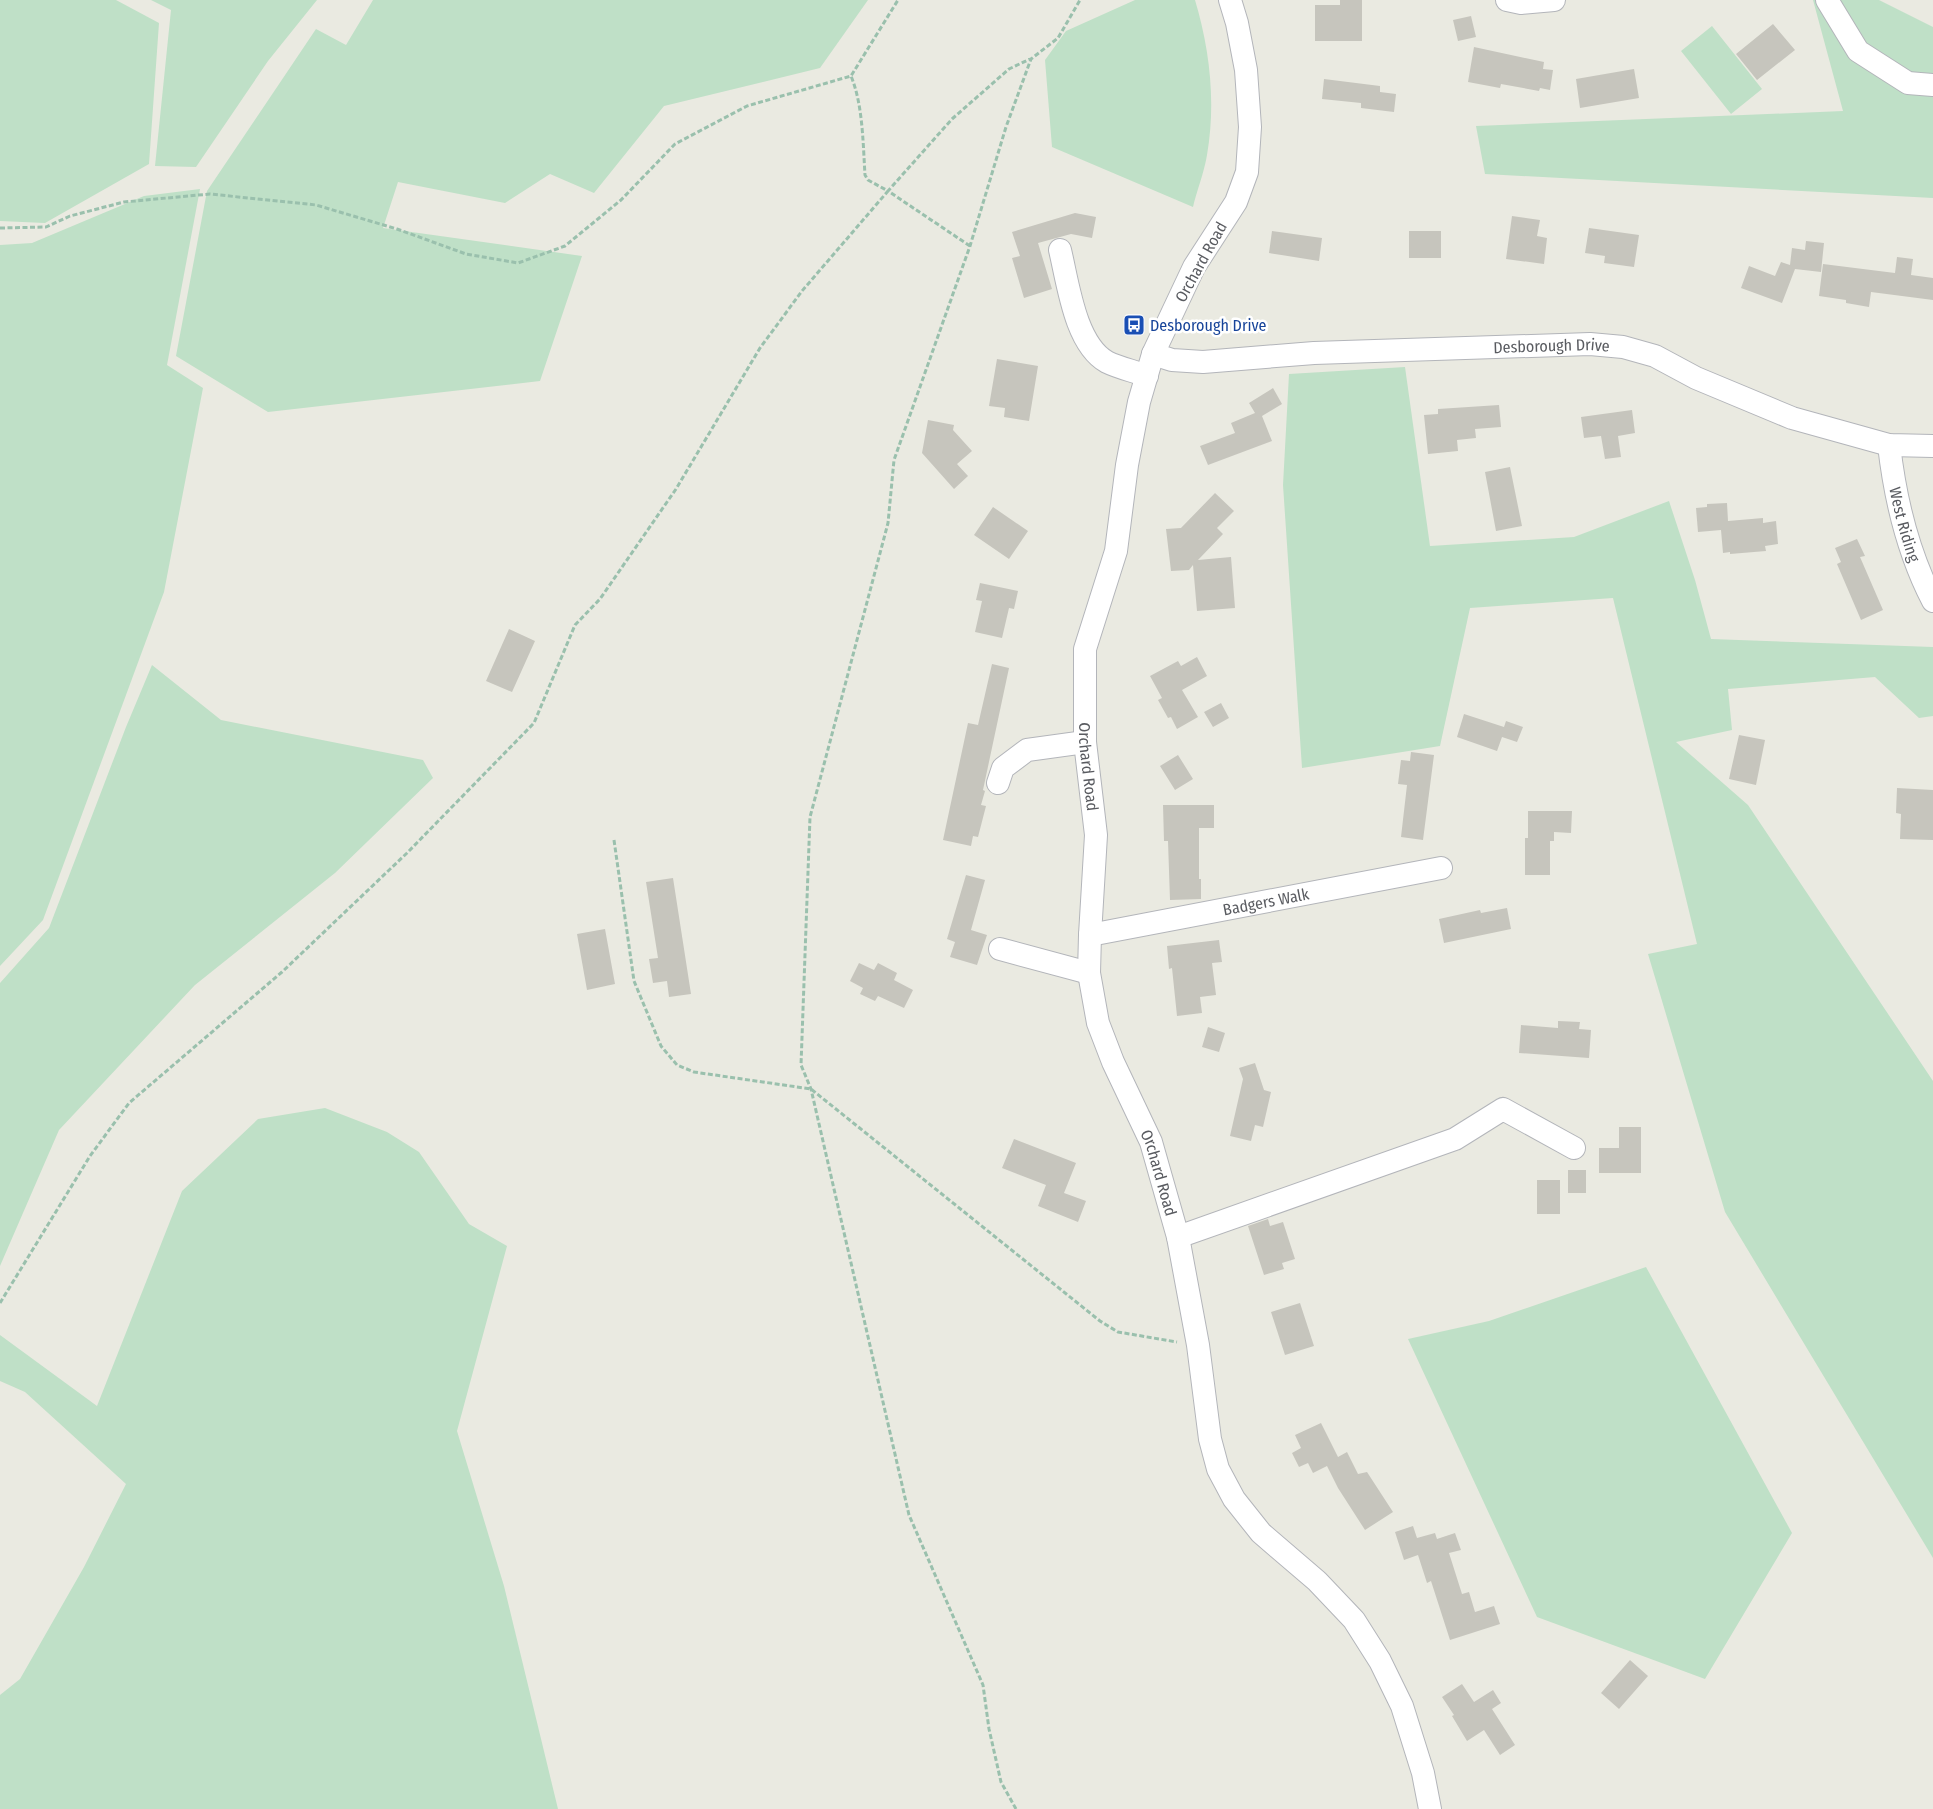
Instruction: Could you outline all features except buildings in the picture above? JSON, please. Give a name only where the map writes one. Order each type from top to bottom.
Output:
[{"type":"street","name":"Orchard Road","points":[[1230,0],[1246,70],[1250,128],[1247,172],[1236,202],[1194,267],[1153,354],[1139,402],[1127,466],[1116,551],[1085,649],[1085,742],[1096,835],[1089,973],[1098,1023],[1113,1062],[1151,1142],[1178,1238],[1198,1345],[1210,1439],[1218,1469],[1234,1499],[1261,1533],[1316,1581],[1354,1620],[1380,1661],[1402,1706],[1423,1773],[1430,1809]]},
{"type":"street","points":[[1507,0],[1520,3],[1554,0]]},
{"type":"street","points":[[1827,0],[1858,51],[1908,83],[1933,85]]},
{"type":"street","points":[[1060,250],[1076,318],[1095,352],[1106,361],[1147,376]]},
{"type":"street","name":"Desborough Drive","points":[[1153,354],[1172,360],[1203,362],[1324,353],[1590,344],[1623,347],[1655,356],[1696,378],[1792,418],[1888,445],[1933,446]]},
{"type":"street","name":"West Riding","points":[[1888,445],[1907,538],[1923,582],[1933,601]]},
{"type":"street","points":[[998,783],[1003,768],[1027,750],[1085,742]]},
{"type":"street","name":"Badgers Walk","points":[[1090,935],[1441,868]]},
{"type":"street","points":[[1000,948],[1089,973]]},
{"type":"street","points":[[1178,1238],[1456,1139],[1503,1109],[1574,1148]]},
{"type":"path","points":[[0,228],[46,226],[70,216],[124,202],[210,194],[316,205],[397,229],[466,254],[518,263],[565,246],[621,200],[675,144],[747,106],[851,76],[898,0]]},
{"type":"path","points":[[0,1303],[90,1156],[129,1103],[282,972],[406,853],[534,723],[575,626],[600,599],[676,490],[760,348],[802,291],[952,119],[1009,70],[1031,59],[1058,38],[1080,0]]},
{"type":"path","points":[[1016,1809],[1001,1782],[989,1729],[983,1684],[909,1515],[810,1089],[802,1065],[810,817],[888,523],[894,460],[970,246],[1006,128],[1031,59]]},
{"type":"path","points":[[851,76],[854,83],[861,127],[865,175],[868,180],[888,191],[970,246]]},
{"type":"path","points":[[614,840],[634,981],[661,1046],[676,1066],[694,1072],[810,1089],[1100,1321],[1118,1332],[1198,1345]]},
{"type":"green space","points":[[0,0],[116,0],[159,23],[149,164],[45,223],[0,221]]},
{"type":"green space","points":[[151,0],[317,0],[268,61],[196,167],[155,166],[171,10]]},
{"type":"green space","points":[[373,0],[868,0],[820,68],[664,106],[594,193],[550,174],[505,203],[398,182],[383,228],[582,256],[540,381],[268,412],[176,356],[207,191],[316,29],[346,45]]},
{"type":"green space","points":[[1135,0],[1195,0],[1208,57],[1211,116],[1206,162],[1193,207],[1052,147],[1045,60],[1066,31]]},
{"type":"green space","points":[[1813,0],[1879,0],[1933,27],[1933,198],[1485,174],[1476,126],[1843,111]]},
{"type":"green space","points":[[1712,26],[1762,89],[1731,114],[1681,51]]},
{"type":"green space","points":[[200,189],[167,365],[203,388],[164,592],[43,920],[0,966],[0,245],[32,243],[144,196]]},
{"type":"green space","points":[[1405,367],[1430,546],[1574,537],[1669,501],[1695,580],[1711,639],[1933,647],[1933,716],[1919,718],[1875,677],[1728,689],[1732,730],[1676,742],[1748,805],[1933,1081],[1933,1558],[1725,1212],[1648,954],[1697,944],[1613,598],[1470,608],[1440,746],[1302,768],[1283,485],[1289,374]]},
{"type":"green space","points":[[152,665],[221,720],[423,760],[433,778],[335,873],[195,985],[59,1130],[0,1266],[0,983],[49,928],[126,727]]},
{"type":"green space","points":[[325,1108],[387,1132],[419,1152],[469,1224],[507,1246],[457,1431],[504,1586],[558,1809],[0,1809],[0,1695],[20,1679],[84,1567],[126,1484],[25,1392],[0,1381],[0,1335],[97,1406],[182,1191],[258,1119]]},
{"type":"green space","points":[[1646,1267],[1792,1533],[1705,1679],[1537,1617],[1408,1339],[1489,1321]]},
{"type":"place","name":"Desborough Drive","points":[[1134,325]]}]
